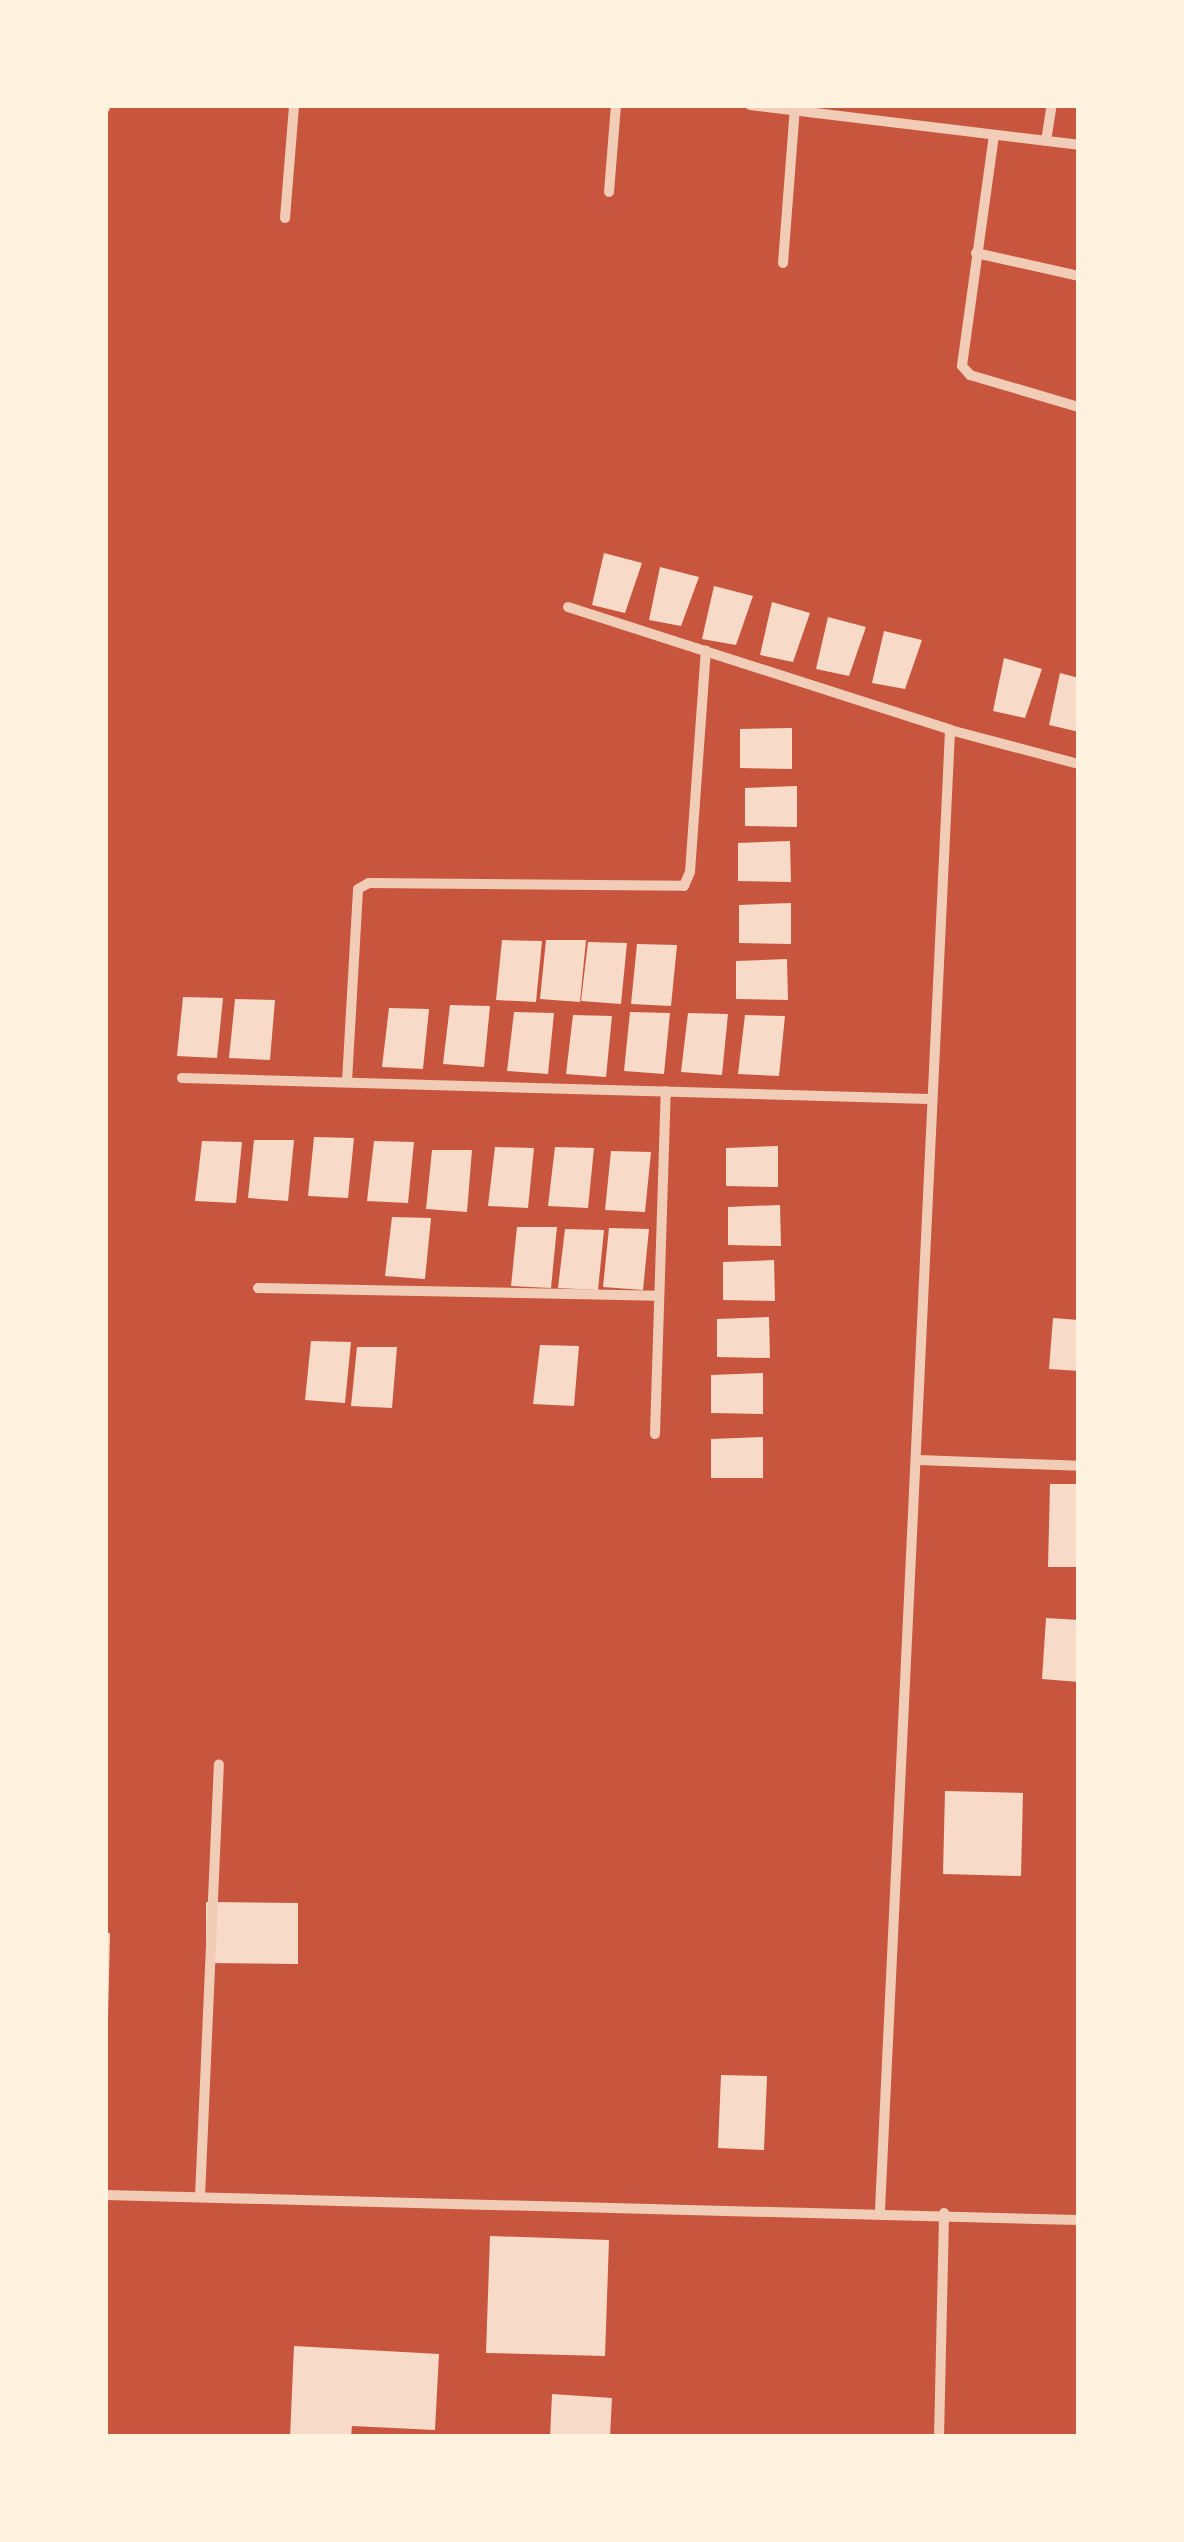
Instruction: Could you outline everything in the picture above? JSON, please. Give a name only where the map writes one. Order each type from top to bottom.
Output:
[{"type":"street","points":[[284,218],[294,105]]},
{"type":"street","points":[[609,192],[616,105]]},
{"type":"street","points":[[750,105],[795,107],[1079,145]]},
{"type":"street","points":[[1046,141],[1052,105]]},
{"type":"street","points":[[783,263],[795,107]]},
{"type":"street","points":[[994,134],[960,361],[965,372],[1079,407]]},
{"type":"street","points":[[976,253],[1079,276]]},
{"type":"street","points":[[568,607],[950,730],[1079,764]]},
{"type":"street","points":[[347,1080],[358,889],[369,883],[684,886],[690,872],[706,651]]},
{"type":"street","points":[[880,2210],[919,1460],[930,1099],[950,730]]},
{"type":"street","points":[[182,1078],[930,1099]]},
{"type":"street","points":[[655,1434],[666,1091]]},
{"type":"street","points":[[258,1288],[657,1296]]},
{"type":"street","points":[[919,1460],[1079,1466]]},
{"type":"street","points":[[200,2197],[219,1764]]},
{"type":"street","points":[[105,2195],[880,2210],[1079,2220]]},
{"type":"street","points":[[939,2437],[944,2213]]},
{"type":"building","points":[[604,553],[642,563],[625,613],[592,605]]},
{"type":"building","points":[[660,567],[699,577],[681,626],[649,620]]},
{"type":"building","points":[[714,586],[753,596],[736,645],[702,639]]},
{"type":"building","points":[[772,602],[810,613],[793,662],[760,655]]},
{"type":"building","points":[[828,617],[866,627],[849,676],[816,669]]},
{"type":"building","points":[[884,631],[922,640],[905,689],[872,683]]},
{"type":"building","points":[[1004,658],[1042,669],[1025,718],[993,711]]},
{"type":"building","points":[[1060,673],[1079,678],[1079,732],[1049,725]]},
{"type":"building","points":[[792,728],[792,769],[740,768],[740,729]]},
{"type":"building","points":[[797,786],[797,827],[745,826],[745,788]]},
{"type":"building","points":[[790,841],[791,882],[738,881],[738,843]]},
{"type":"building","points":[[791,903],[791,944],[739,943],[739,905]]},
{"type":"building","points":[[502,940],[542,941],[536,1002],[496,1000]]},
{"type":"building","points":[[546,940],[586,940],[580,1002],[540,999]]},
{"type":"building","points":[[588,942],[627,943],[621,1004],[581,1001]]},
{"type":"building","points":[[637,944],[677,945],[671,1006],[631,1004]]},
{"type":"building","points":[[787,959],[788,1000],[736,999],[736,961]]},
{"type":"building","points":[[183,997],[223,998],[217,1058],[177,1056]]},
{"type":"building","points":[[235,999],[275,1000],[270,1060],[229,1058]]},
{"type":"building","points":[[450,1005],[490,1006],[484,1067],[443,1064]]},
{"type":"building","points":[[389,1008],[429,1009],[423,1069],[382,1067]]},
{"type":"building","points":[[514,1012],[554,1013],[548,1074],[507,1071]]},
{"type":"building","points":[[630,1012],[670,1013],[664,1074],[624,1071]]},
{"type":"building","points":[[688,1013],[728,1014],[722,1075],[681,1072]]},
{"type":"building","points":[[573,1015],[612,1016],[606,1077],[566,1074]]},
{"type":"building","points":[[745,1015],[785,1016],[779,1076],[738,1074]]},
{"type":"building","points":[[314,1137],[354,1138],[348,1198],[308,1196]]},
{"type":"building","points":[[254,1140],[294,1140],[288,1201],[248,1198]]},
{"type":"building","points":[[202,1141],[242,1142],[236,1203],[195,1201]]},
{"type":"building","points":[[374,1141],[414,1142],[408,1203],[367,1201]]},
{"type":"building","points":[[778,1146],[778,1187],[726,1186],[726,1148]]},
{"type":"building","points":[[495,1147],[534,1148],[528,1208],[488,1206]]},
{"type":"building","points":[[555,1147],[594,1148],[588,1208],[548,1206]]},
{"type":"building","points":[[432,1150],[472,1150],[467,1212],[426,1209]]},
{"type":"building","points":[[611,1151],[651,1152],[645,1212],[605,1210]]},
{"type":"building","points":[[780,1205],[781,1246],[728,1245],[728,1207]]},
{"type":"building","points":[[392,1217],[431,1218],[425,1279],[385,1276]]},
{"type":"building","points":[[517,1227],[557,1227],[551,1288],[511,1286]]},
{"type":"building","points":[[609,1228],[649,1229],[643,1290],[603,1287]]},
{"type":"building","points":[[565,1229],[604,1230],[598,1290],[558,1288]]},
{"type":"building","points":[[774,1260],[775,1301],[723,1300],[723,1262]]},
{"type":"building","points":[[769,1317],[770,1358],[717,1357],[717,1319]]},
{"type":"building","points":[[1053,1318],[1079,1320],[1079,1371],[1049,1369]]},
{"type":"building","points":[[311,1341],[351,1342],[345,1403],[305,1400]]},
{"type":"building","points":[[540,1345],[579,1346],[574,1406],[533,1404]]},
{"type":"building","points":[[357,1347],[397,1347],[392,1408],[351,1406]]},
{"type":"building","points":[[763,1373],[763,1414],[711,1413],[711,1375]]},
{"type":"building","points":[[763,1437],[763,1478],[711,1478],[711,1439]]},
{"type":"building","points":[[1050,1484],[1079,1484],[1079,1567],[1048,1567]]},
{"type":"building","points":[[1046,1618],[1079,1620],[1079,1682],[1042,1679]]},
{"type":"building","points":[[945,1791],[1023,1793],[1021,1876],[943,1874]]},
{"type":"building","points":[[206,1902],[298,1903],[298,1964],[206,1963]]},
{"type":"building","points":[[105,1933],[110,1933],[108,2019],[105,2019]]},
{"type":"building","points":[[721,2075],[767,2076],[764,2150],[718,2148]]},
{"type":"building","points":[[490,2236],[609,2240],[605,2356],[486,2353]]},
{"type":"building","points":[[294,2346],[439,2354],[435,2430],[352,2426],[351,2437],[290,2437]]},
{"type":"building","points":[[552,2394],[612,2398],[610,2437],[550,2437]]}]
